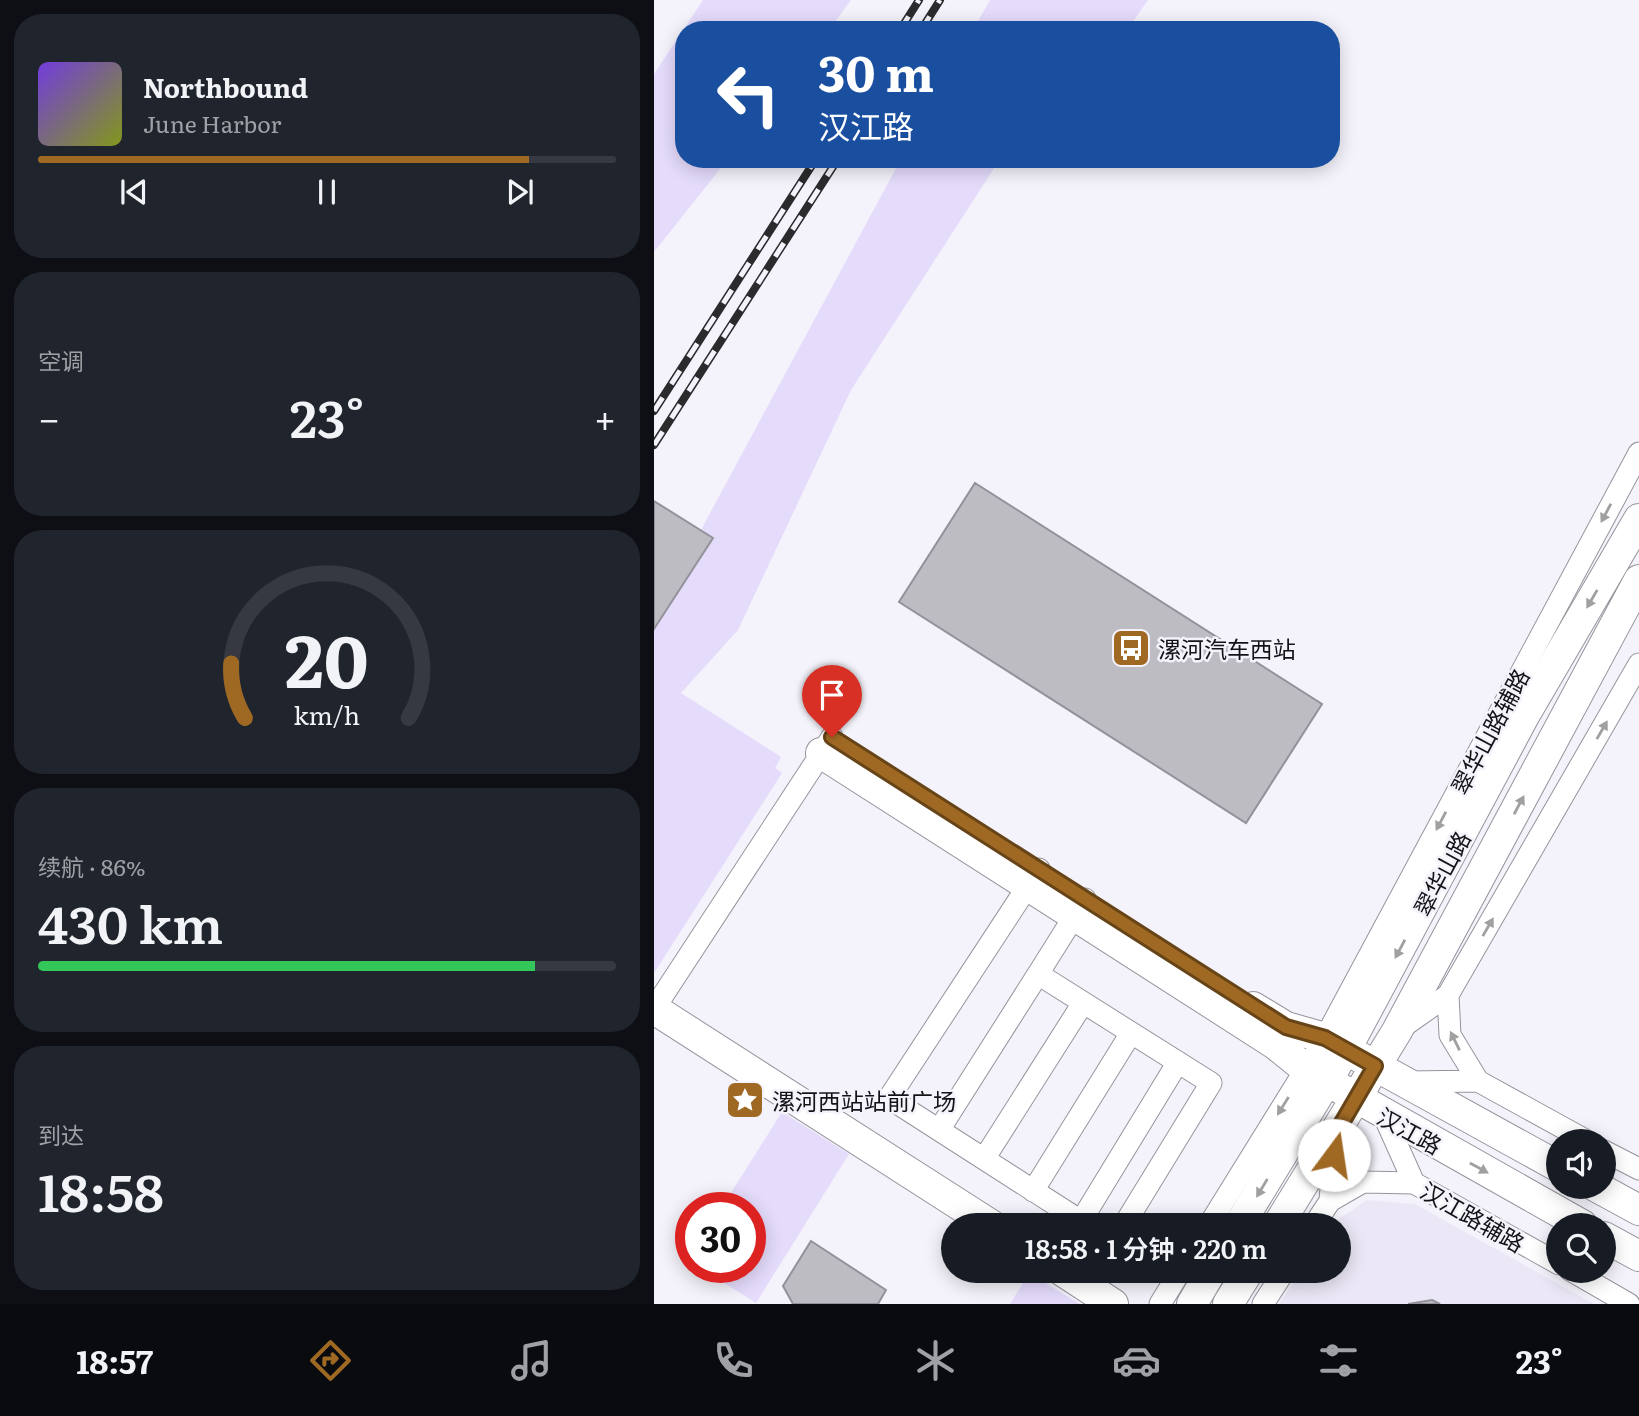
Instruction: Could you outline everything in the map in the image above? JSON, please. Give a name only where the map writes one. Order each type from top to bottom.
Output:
[{"type":"street","name":"翠华山路辅路","points":[[1336,1044],[1639,453]]},
{"type":"street","name":"翠华山路","points":[[1246,1213],[1316,1075],[1639,519]]},
{"type":"street","name":"翠华山路","points":[[1286,1213],[1397,1031],[1639,580]]},
{"type":"street","points":[[1397,1031],[1448,995],[1639,664]]},
{"type":"street","name":"汉江路","points":[[827,745],[1080,908],[1316,1075],[1384,1116],[1560,1213]]},
{"type":"street","points":[[827,745],[655,1009],[972,1213]]},
{"type":"street","points":[[1033,878],[889,1098],[1068,1213]]},
{"type":"street","name":"汉江路","points":[[1080,908],[1286,1027],[1336,1044],[1546,1160]]},
{"type":"street","points":[[939,1130],[1080,908]]},
{"type":"street","points":[[1038,974],[1211,1083],[1131,1213]]},
{"type":"street","points":[[1448,995],[1450,1035],[1478,1081]]},
{"type":"street","points":[[984,1159],[1083,1003]]},
{"type":"street","points":[[1033,1191],[1131,1033]]},
{"type":"street","points":[[1090,1213],[1178,1062]]},
{"type":"street","points":[[1218,1213],[1316,1075]]},
{"type":"street","points":[[1403,1082],[1478,1081],[1565,1129]]},
{"type":"street","name":"汉江路辅路","points":[[1384,1116],[1414,1183],[1546,1257]]},
{"type":"street","points":[[1322,1213],[1330,1200],[1336,1133]]},
{"type":"street","points":[[1616,1158],[1639,1170]]},
{"type":"street","points":[[1330,1200],[1363,1182],[1414,1183]]},
{"type":"street","points":[[1616,1197],[1639,1210]]},
{"type":"street","points":[[1616,1244],[1639,1256]]},
{"type":"street","points":[[1081,1283],[1113,1304]]},
{"type":"street","points":[[1160,1304],[1173,1283]]},
{"type":"street","points":[[1192,1304],[1204,1283]]},
{"type":"street","points":[[1228,1304],[1241,1283]]},
{"type":"street","points":[[1263,1304],[1277,1283]]},
{"type":"street","points":[[1593,1283],[1629,1304]]},
{"type":"shaded area","points":[[703,0],[851,0],[836,21],[689,21]]},
{"type":"shaded area","points":[[990,0],[1148,0],[1133,21],[978,21]]},
{"type":"shaded area","points":[[675,42],[675,168],[721,168],[654,252],[654,74]]},
{"type":"shaded area","points":[[896,168],[994,168],[851,390],[738,630],[681,693],[781,757],[775,768],[782,773],[654,973],[654,617]]},
{"type":"shaded area","points":[[782,1112],[849,1154],[756,1303],[724,1283],[766,1283],[766,1192],[731,1192]]},
{"type":"shaded area","points":[[1367,1200],[1415,1204],[1546,1277],[1546,1283],[1556,1283],[1594,1304],[1279,1304],[1293,1283],[1351,1283],[1351,1213],[1348,1213]]},
{"type":"shaded area","points":[[1023,1283],[1045,1283],[1080,1304],[1010,1304]]},
{"type":"building","points":[[975,483],[1322,704],[1246,823],[899,602]]},
{"type":"building","points":[[654,501],[713,538],[654,629]]},
{"type":"building","points":[[811,1241],[886,1290],[878,1304],[793,1304],[783,1286]]},
{"type":"building","points":[[1432,1300],[1440,1304],[1408,1304]]},
{"type":"railway","points":[[906,21],[919,0]]},
{"type":"railway","points":[[927,21],[940,0]]},
{"type":"railway","points":[[654,411],[810,168]]},
{"type":"railway","points":[[654,445],[832,168]]},
{"type":"place","name":"漯河汽车西站","points":[[1131,648]]},
{"type":"place","name":"漯河西站站前广场","points":[[745,1100]]},
{"type":"route","points":[[832,737],[1286,1027],[1325,1038],[1375,1066],[1336,1133],[1334,1155]]}]
